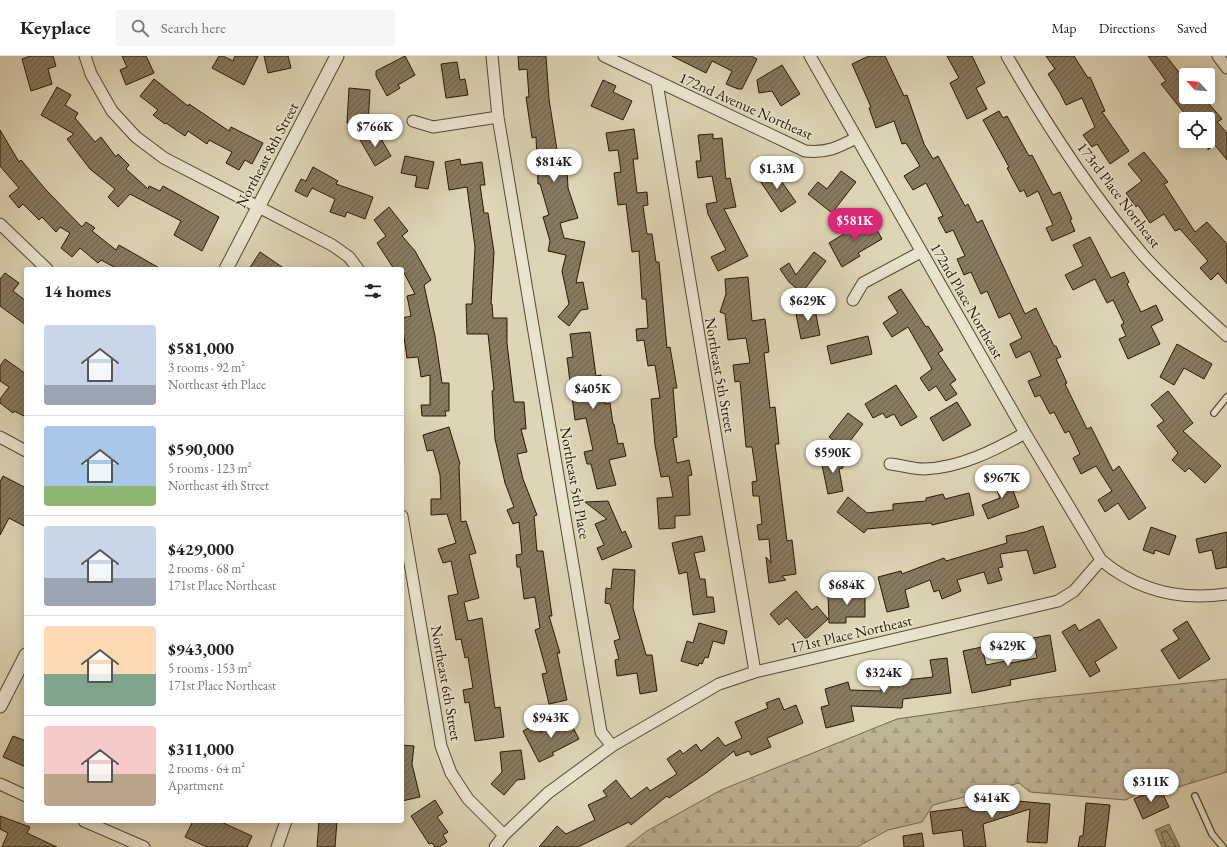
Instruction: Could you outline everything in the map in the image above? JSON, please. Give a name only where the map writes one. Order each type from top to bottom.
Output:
[{"type":"street","points":[[85,56],[91,74],[112,111],[136,137],[164,158],[332,245],[349,256],[357,267]]},
{"type":"street","name":"Northeast 8th Street","points":[[227,267],[337,56]]},
{"type":"street","name":"Northeast 5th Place","points":[[492,56],[498,117],[602,732],[612,746]]},
{"type":"street","name":"172nd Avenue Northeast","points":[[604,56],[658,83],[805,151],[821,152],[837,148],[856,138]]},
{"type":"street","name":"172nd Place Northeast","points":[[810,56],[921,252],[1101,560]]},
{"type":"street","name":"173rd Place Northeast","points":[[1007,56],[1038,111],[1103,203],[1145,256],[1227,336]]},
{"type":"street","points":[[1218,56],[1227,68]]},
{"type":"street","name":"Northeast 5th Street","points":[[658,83],[755,672]]},
{"type":"street","points":[[413,121],[433,127],[498,117]]},
{"type":"street","points":[[0,224],[8,234],[44,267]]},
{"type":"street","points":[[853,300],[864,283],[921,252]]},
{"type":"street","points":[[890,464],[923,469],[942,466],[995,450],[1026,433]]},
{"type":"street","points":[[0,437],[24,450]]},
{"type":"street","name":"Northeast 6th Street","points":[[404,528],[441,746],[450,773],[468,799],[504,835]]},
{"type":"street","points":[[1101,560],[1115,572],[1148,588],[1180,596],[1207,597],[1227,594]]},
{"type":"street","name":"171st Place Northeast","points":[[504,835],[548,793],[612,746],[719,684],[755,672],[1058,601],[1074,591],[1101,560]]},
{"type":"street","points":[[0,706],[24,659]]},
{"type":"street","points":[[0,784],[24,795]]},
{"type":"street","points":[[89,823],[144,847]]},
{"type":"street","points":[[277,847],[285,823]]},
{"type":"street","points":[[495,847],[504,835]]},
{"type":"lane","points":[[1214,413],[1227,397]]},
{"type":"lane","points":[[1194,796],[1212,834],[1223,847]]},
{"type":"green space","points":[[1227,679],[1227,772],[1175,788],[1167,777],[1126,800],[1030,792],[1019,783],[933,805],[922,822],[888,830],[857,847],[626,847],[647,831],[721,790],[897,719],[1035,699]]},
{"type":"water","points":[[1169,824],[1180,847],[1162,847],[1155,830]]},
{"type":"building","points":[[30,56],[53,56],[56,66],[48,69],[52,84],[31,91],[22,59]]},
{"type":"building","points":[[122,56],[146,56],[154,73],[126,85],[120,70],[127,67]]},
{"type":"building","points":[[219,56],[223,56],[233,61],[235,56],[258,56],[244,85],[212,68]]},
{"type":"building","points":[[264,56],[288,56],[291,68],[268,73]]},
{"type":"building","points":[[405,56],[415,75],[398,85],[400,88],[387,96],[376,76],[376,71]]},
{"type":"building","points":[[518,56],[546,56],[549,99],[557,150],[566,150],[568,188],[578,218],[560,223],[564,238],[585,242],[576,283],[583,282],[588,309],[581,310],[569,326],[558,317],[569,304],[562,271],[566,255],[548,251],[550,241],[543,217],[549,215],[540,184],[538,184],[536,137],[532,138],[526,97],[529,97],[527,69],[519,70]]},
{"type":"building","points":[[672,56],[751,56],[757,59],[742,89],[738,89],[726,84],[732,71],[712,61],[706,73]]},
{"type":"building","points":[[869,56],[885,56],[904,96],[907,95],[924,144],[933,159],[938,156],[965,206],[968,204],[977,223],[982,220],[1025,314],[1036,308],[1054,346],[1056,346],[1061,357],[1056,359],[1067,383],[1065,384],[1087,429],[1091,427],[1113,471],[1119,466],[1146,508],[1129,520],[1118,503],[1105,512],[1098,500],[1112,491],[1096,466],[1081,474],[1073,458],[1080,454],[1069,431],[1065,433],[1054,412],[1050,414],[1040,395],[1035,397],[1028,381],[1041,376],[1030,351],[1016,358],[1010,344],[1022,338],[1010,313],[999,318],[987,291],[981,294],[971,272],[964,275],[957,259],[965,256],[953,230],[946,233],[938,218],[943,216],[926,183],[913,190],[904,176],[920,166],[906,143],[902,144],[894,121],[876,128],[869,108],[871,107],[852,64]]},
{"type":"building","points":[[947,56],[972,56],[985,83],[976,88],[987,109],[967,119],[950,83],[959,78]]},
{"type":"building","points":[[1046,56],[1074,56],[1088,78],[1090,77],[1105,111],[1102,112],[1129,151],[1110,164],[1097,144],[1092,147],[1083,135],[1095,127],[1082,98],[1066,105],[1048,74],[1055,69]]},
{"type":"building","points":[[1148,56],[1166,56],[1179,72],[1179,104],[1209,104],[1222,119],[1217,122],[1227,133],[1227,160],[1215,145],[1215,112],[1183,112],[1161,84],[1166,81]]},
{"type":"building","points":[[457,62],[460,80],[465,79],[468,95],[446,98],[441,64]]},
{"type":"building","points":[[782,65],[800,94],[781,106],[772,91],[759,93],[757,80]]},
{"type":"building","points":[[154,79],[188,106],[189,104],[229,131],[231,127],[263,143],[252,164],[245,160],[239,170],[226,163],[232,152],[209,140],[207,144],[188,131],[185,136],[153,115],[158,110],[140,96]]},
{"type":"building","points":[[603,80],[616,86],[613,92],[632,101],[623,120],[591,106]]},
{"type":"building","points":[[57,87],[71,95],[65,105],[78,113],[75,118],[95,142],[101,137],[116,157],[118,154],[129,165],[126,169],[148,189],[149,186],[160,191],[163,186],[219,217],[202,251],[174,235],[181,221],[130,194],[118,207],[108,197],[115,189],[90,169],[67,139],[74,134],[41,115]]},
{"type":"building","points":[[349,88],[370,90],[368,125],[347,123]]},
{"type":"building","points":[[999,111],[1003,118],[1007,116],[1029,156],[1032,155],[1053,195],[1060,192],[1072,219],[1070,220],[1075,231],[1052,241],[1046,228],[1053,225],[1038,191],[1027,197],[1024,190],[1020,192],[1007,168],[1009,167],[983,120]]},
{"type":"building","points":[[634,129],[638,159],[633,159],[637,193],[647,192],[648,205],[643,206],[647,234],[652,234],[656,262],[659,262],[667,348],[670,347],[677,388],[673,388],[677,437],[673,438],[677,463],[689,460],[692,475],[688,476],[690,515],[675,516],[675,528],[659,529],[657,498],[673,497],[669,476],[661,477],[655,445],[651,399],[660,398],[655,365],[648,366],[644,340],[637,341],[636,329],[648,328],[646,299],[642,299],[639,251],[632,252],[626,204],[618,205],[614,173],[621,172],[618,150],[609,151],[606,133]]},
{"type":"building","points":[[0,130],[19,162],[21,160],[46,190],[82,227],[86,222],[95,228],[92,231],[116,250],[119,245],[158,267],[114,267],[101,260],[98,263],[80,248],[72,257],[61,248],[70,233],[60,227],[56,232],[42,217],[39,220],[23,204],[19,208],[9,196],[19,188],[0,166]]},
{"type":"building","points":[[373,132],[377,132],[391,156],[375,166],[360,140]]},
{"type":"building","points":[[713,134],[713,139],[722,138],[726,179],[730,178],[736,207],[724,209],[748,256],[718,271],[711,257],[726,250],[708,214],[706,204],[717,202],[712,176],[698,178],[696,161],[701,161],[698,135]]},
{"type":"building","points":[[1144,152],[1168,182],[1164,184],[1195,232],[1207,222],[1227,244],[1227,284],[1218,273],[1211,280],[1200,268],[1208,261],[1180,229],[1175,231],[1164,214],[1150,223],[1138,205],[1136,207],[1126,193],[1142,181],[1128,164]]},
{"type":"building","points":[[405,156],[434,162],[428,189],[415,187],[417,176],[401,173]]},
{"type":"building","points":[[460,159],[461,165],[482,162],[485,185],[480,185],[484,213],[488,213],[494,252],[491,304],[493,318],[507,318],[507,343],[514,402],[524,402],[526,429],[521,429],[527,452],[517,454],[523,479],[537,515],[534,516],[537,551],[543,551],[552,616],[549,616],[560,653],[557,653],[567,700],[549,704],[542,674],[547,673],[535,630],[540,628],[535,597],[524,599],[520,567],[517,567],[516,555],[522,554],[519,522],[513,524],[507,510],[514,507],[505,483],[495,439],[492,391],[494,390],[488,334],[467,334],[466,304],[472,304],[475,247],[467,187],[449,190],[445,162]]},
{"type":"building","points":[[313,167],[338,181],[336,184],[373,197],[365,219],[347,212],[345,217],[330,212],[335,199],[312,188],[307,197],[295,191],[301,179],[306,181]]},
{"type":"building","points":[[772,168],[796,202],[781,212],[758,178]]},
{"type":"building","points":[[841,171],[856,182],[832,213],[808,194],[818,182],[827,189]]},
{"type":"building","points":[[389,207],[408,231],[402,236],[415,251],[431,280],[424,285],[435,336],[442,383],[449,383],[449,411],[445,411],[446,416],[422,416],[421,405],[430,405],[430,375],[421,377],[418,357],[407,358],[404,337],[404,318],[411,316],[407,296],[415,294],[404,273],[404,267],[393,267],[377,243],[386,236],[374,220]]},
{"type":"building","points":[[870,218],[882,239],[858,253],[860,256],[842,267],[829,243]]},
{"type":"building","points":[[1090,237],[1111,278],[1124,272],[1129,282],[1127,284],[1141,312],[1156,305],[1163,320],[1151,326],[1160,344],[1128,359],[1119,339],[1126,336],[1121,325],[1124,323],[1113,300],[1107,303],[1095,279],[1073,290],[1065,275],[1083,266],[1073,245]]},
{"type":"building","points":[[260,252],[282,267],[250,267]]},
{"type":"building","points":[[814,252],[826,261],[804,290],[808,298],[789,282],[780,269],[789,263],[796,275]]},
{"type":"building","points":[[5,273],[19,283],[13,291],[24,299],[24,324],[0,306],[0,279]]},
{"type":"building","points":[[748,277],[752,321],[765,319],[769,352],[764,353],[770,408],[775,407],[779,444],[775,444],[787,541],[792,540],[796,574],[782,576],[786,580],[769,583],[766,557],[771,563],[769,539],[759,540],[757,525],[762,524],[759,496],[753,496],[752,482],[757,481],[752,447],[746,447],[740,381],[735,382],[733,365],[750,363],[746,338],[728,340],[725,314],[720,312],[726,294],[725,279]]},
{"type":"building","points":[[901,289],[926,327],[928,326],[943,350],[938,353],[956,380],[950,384],[957,394],[946,401],[936,386],[929,391],[920,378],[932,369],[908,327],[892,337],[883,323],[898,313],[888,297]]},
{"type":"building","points":[[814,305],[820,335],[801,339],[795,309]]},
{"type":"building","points":[[590,332],[596,376],[601,375],[605,404],[610,403],[618,444],[623,443],[626,456],[609,460],[616,485],[597,489],[591,464],[587,464],[584,452],[593,450],[586,418],[575,420],[567,358],[573,357],[570,334]]},
{"type":"building","points":[[868,336],[872,354],[831,364],[827,346]]},
{"type":"building","points":[[1177,344],[1212,364],[1204,379],[1184,368],[1174,385],[1160,377]]},
{"type":"building","points":[[5,359],[24,373],[24,416],[14,411],[13,413],[0,403],[0,399],[9,387],[0,381],[0,366]]},
{"type":"building","points":[[896,385],[917,417],[901,426],[894,414],[886,418],[883,413],[873,418],[865,404]]},
{"type":"building","points":[[1168,391],[1193,423],[1183,431],[1221,466],[1205,483],[1189,468],[1185,472],[1172,460],[1178,453],[1157,426],[1164,421],[1151,405]]},
{"type":"building","points":[[957,402],[971,425],[943,441],[930,418]]},
{"type":"building","points":[[848,413],[863,424],[844,449],[829,437]]},
{"type":"building","points":[[449,427],[460,464],[461,522],[466,521],[476,553],[469,555],[479,598],[464,602],[468,621],[482,618],[495,708],[500,707],[504,737],[475,741],[469,702],[465,703],[463,690],[473,688],[468,657],[465,658],[461,639],[456,640],[448,596],[458,594],[451,561],[443,563],[438,549],[456,543],[447,514],[431,515],[431,499],[441,499],[440,475],[433,450],[427,451],[423,435]]},
{"type":"building","points":[[841,455],[843,468],[839,469],[843,491],[828,494],[821,460]]},
{"type":"building","points":[[1007,474],[1019,507],[988,519],[982,505],[1000,498],[993,480]]},
{"type":"building","points":[[3,476],[24,487],[24,526],[9,518],[0,535],[0,482]]},
{"type":"building","points":[[969,493],[974,515],[932,525],[931,523],[867,529],[864,533],[837,512],[848,497],[867,513],[893,510],[893,504],[926,501],[926,498],[943,494],[945,499]]},
{"type":"building","points":[[608,501],[622,533],[625,531],[632,547],[602,560],[597,548],[604,545],[595,524],[607,519],[585,502]]},
{"type":"building","points":[[1043,526],[1056,567],[1034,574],[1027,550],[1000,554],[1003,567],[998,568],[1002,580],[988,584],[984,572],[957,580],[961,591],[942,599],[939,590],[934,592],[930,580],[905,590],[909,607],[887,612],[878,577],[901,571],[902,574],[944,558],[946,561],[1007,543],[1006,536]]},
{"type":"building","points":[[1151,527],[1176,536],[1169,555],[1155,550],[1154,554],[1143,550]]},
{"type":"building","points":[[1227,532],[1227,567],[1216,569],[1212,550],[1199,553],[1196,539]]},
{"type":"building","points":[[702,536],[705,551],[694,553],[700,579],[705,579],[707,597],[713,597],[715,612],[693,615],[687,572],[679,574],[672,543]]},
{"type":"building","points":[[613,569],[635,570],[633,608],[646,655],[652,655],[657,691],[640,694],[637,673],[617,676],[615,660],[619,659],[614,641],[620,639],[610,604],[605,603],[606,588],[611,589]]},
{"type":"building","points":[[848,590],[865,590],[865,617],[846,617],[846,623],[829,623],[828,595],[848,595]]},
{"type":"building","points":[[796,591],[812,610],[817,606],[828,619],[806,639],[787,618],[779,625],[770,614]]},
{"type":"building","points":[[1099,619],[1117,648],[1095,662],[1100,671],[1090,677],[1062,632],[1075,624],[1079,631]]},
{"type":"building","points":[[1187,621],[1210,659],[1179,679],[1161,650],[1179,639],[1173,630]]},
{"type":"building","points":[[699,623],[727,631],[724,644],[713,641],[708,658],[705,657],[702,664],[699,663],[698,666],[681,661],[687,641],[693,643]]},
{"type":"building","points":[[1050,635],[1056,671],[1010,680],[1011,685],[972,693],[963,651],[982,647],[986,665],[1006,661],[1006,664],[1037,658],[1033,638]]},
{"type":"building","points":[[947,658],[951,693],[903,699],[902,708],[851,706],[854,721],[826,728],[821,707],[829,705],[825,689],[848,682],[850,690],[881,691],[882,672],[897,672],[896,681],[933,677],[930,660]]},
{"type":"building","points":[[779,698],[784,710],[796,705],[803,723],[767,738],[771,747],[751,755],[749,751],[736,756],[734,751],[706,773],[669,798],[667,796],[631,825],[629,822],[578,847],[539,847],[557,826],[566,834],[595,820],[588,805],[607,796],[603,791],[616,780],[631,799],[647,787],[650,791],[677,774],[667,759],[680,750],[683,754],[696,744],[701,751],[718,737],[725,746],[742,738],[735,722],[768,708],[766,703]]},
{"type":"building","points":[[568,718],[579,739],[552,753],[554,755],[539,762],[523,731],[536,724],[540,732]]},
{"type":"building","points":[[13,736],[24,740],[24,766],[3,757]]},
{"type":"building","points":[[404,745],[414,746],[412,764],[420,797],[404,801]]},
{"type":"building","points":[[521,750],[525,779],[517,780],[504,795],[491,784],[502,772],[500,752]]},
{"type":"building","points":[[1160,788],[1169,807],[1143,819],[1134,799]]},
{"type":"building","points":[[1015,791],[1018,801],[1050,804],[1047,843],[1027,842],[1030,809],[983,824],[986,847],[964,847],[962,830],[933,834],[930,812],[974,806],[973,804]]},
{"type":"building","points":[[435,800],[443,813],[437,817],[448,832],[443,835],[447,842],[439,847],[435,847],[432,843],[429,844],[411,816]]},
{"type":"building","points":[[1086,803],[1110,805],[1105,847],[1078,847],[1080,836],[1083,836]]},
{"type":"building","points":[[0,816],[30,827],[27,833],[57,847],[2,847],[8,833],[0,829]]},
{"type":"building","points":[[192,823],[223,823],[252,836],[247,847],[207,847],[185,837]]},
{"type":"building","points":[[319,823],[337,823],[335,847],[317,847]]},
{"type":"building","points":[[922,833],[924,847],[904,847],[903,836]]}]
